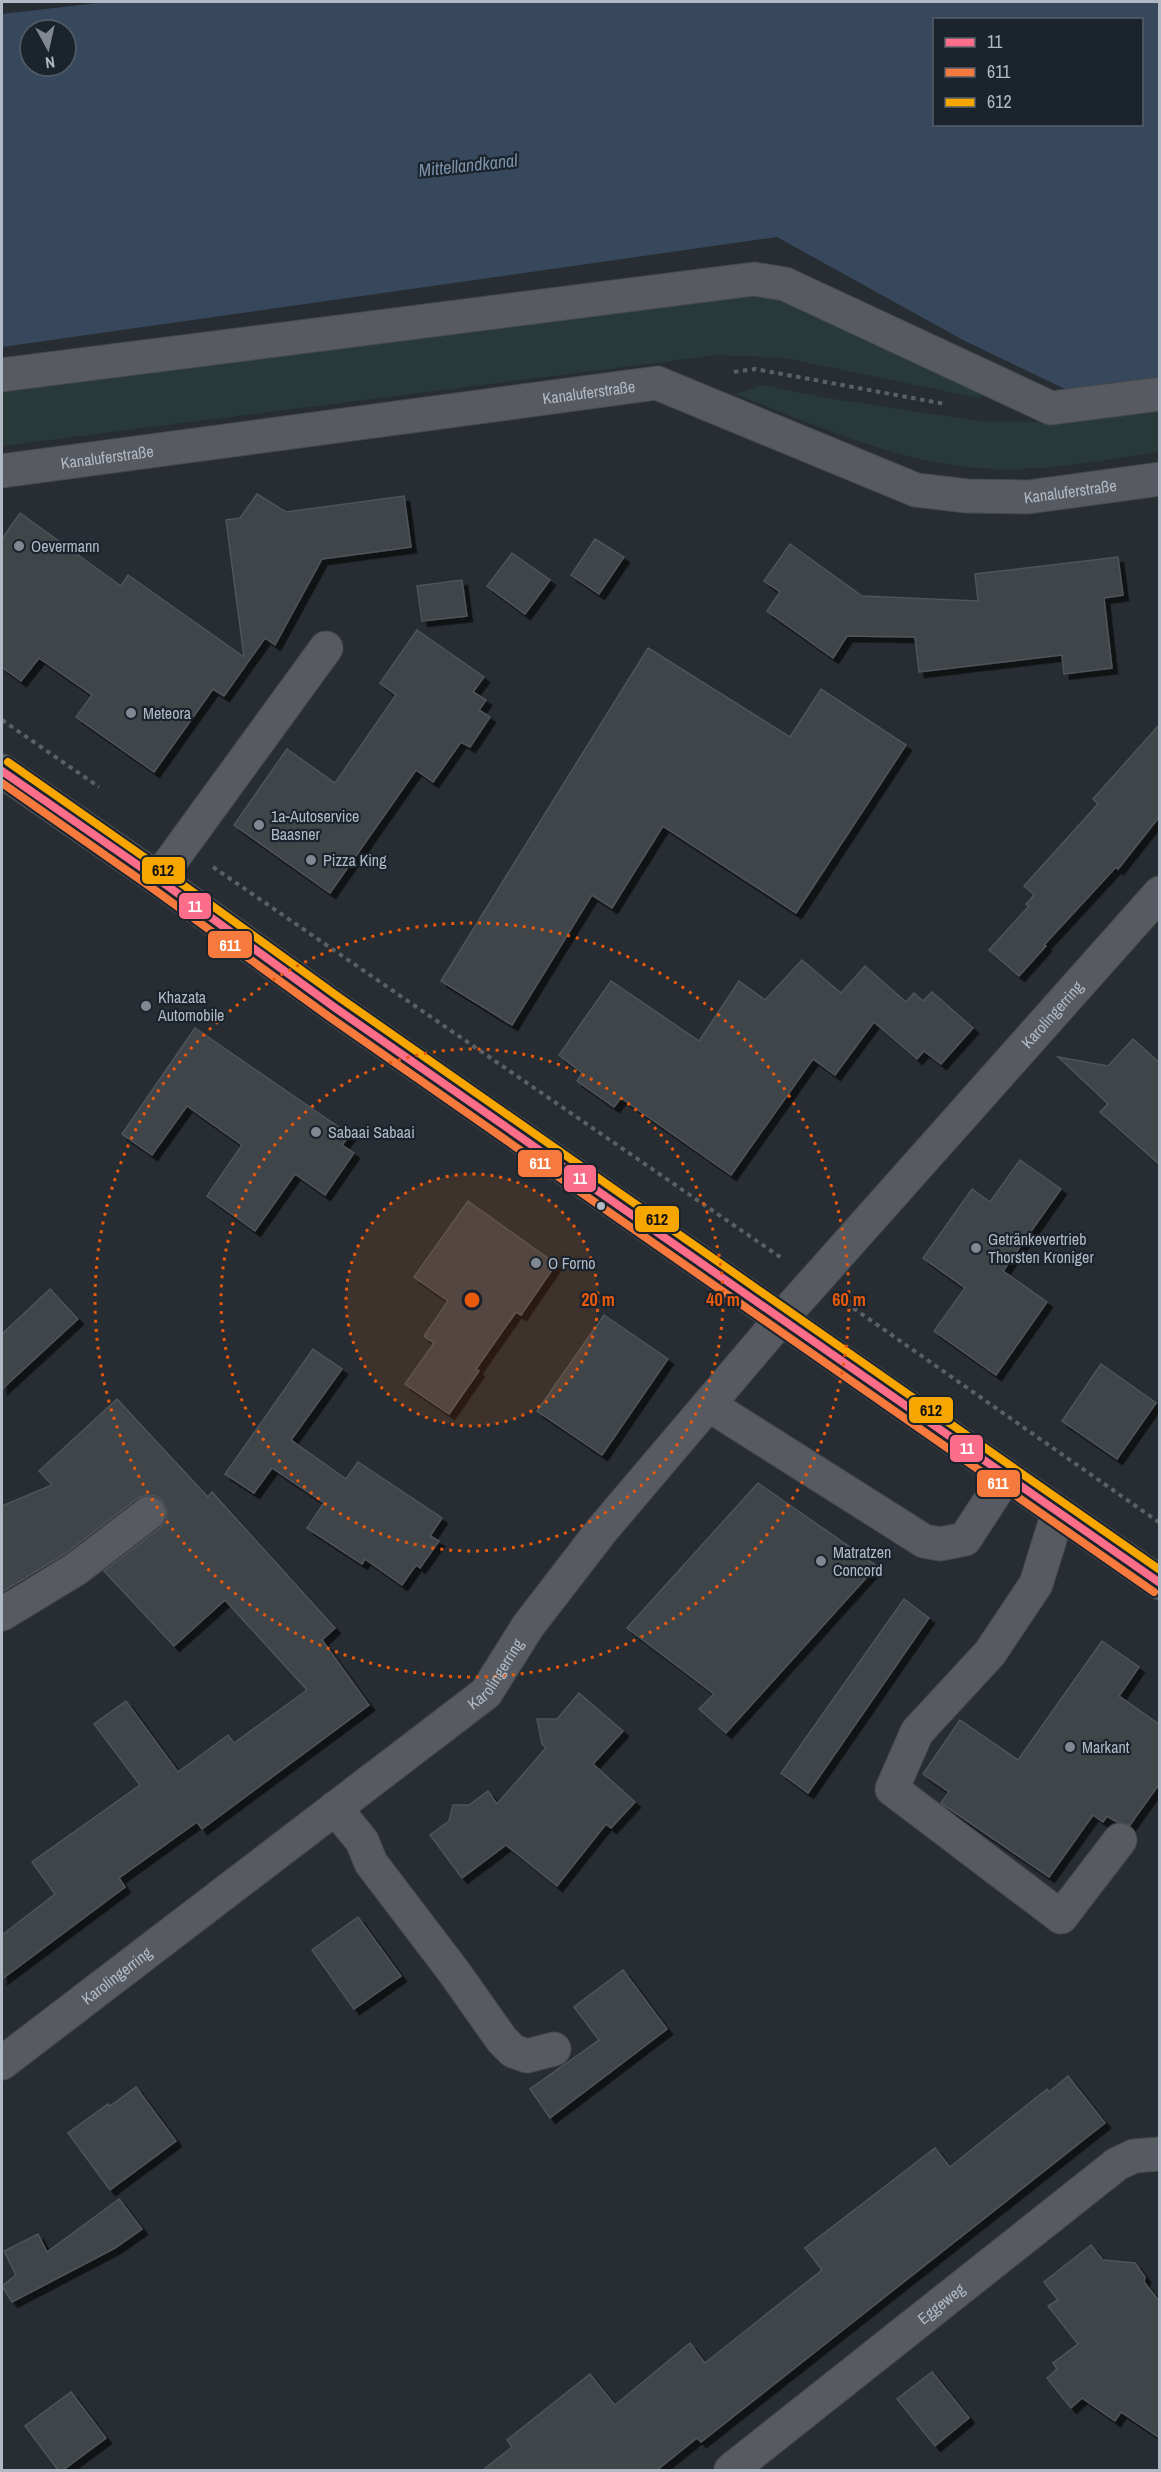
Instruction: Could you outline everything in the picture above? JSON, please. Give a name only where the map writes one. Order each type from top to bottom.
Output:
[{"type":"main road","points":[[2,771],[158,879],[334,1006],[1160,1583]]},
{"type":"street","points":[[2,375],[754,279],[785,284],[1051,408],[1160,394]]},
{"type":"street","name":"Kanaluferstraße","points":[[2,471],[657,383],[916,490],[967,496],[1028,497],[1160,479]]},
{"type":"street","points":[[158,879],[326,648]]},
{"type":"street","name":"Karolingerring","points":[[2,2063],[486,1693],[528,1626],[602,1530],[814,1281],[1160,893]]},
{"type":"street","points":[[708,1405],[924,1541],[940,1544],[965,1539],[1006,1476]]},
{"type":"street","points":[[2,1614],[76,1569],[149,1513]]},
{"type":"street","points":[[1058,1513],[1036,1584],[990,1653],[917,1732],[892,1789],[1061,1917],[1120,1840]]},
{"type":"street","points":[[335,1809],[362,1841],[371,1863],[454,1972],[501,2040],[513,2051],[527,2056],[554,2049]]},
{"type":"street","name":"Eggeweg","points":[[731,2470],[1117,2164],[1134,2156],[1160,2154]]},
{"type":"path","points":[[733,372],[755,369],[948,404]]},
{"type":"path","points":[[2,720],[106,793]]},
{"type":"path","points":[[183,846],[814,1281],[1160,1523]]},
{"type":"shaded area","points":[[771,291],[988,393],[978,398],[785,358],[719,355],[2,446],[2,388]]},
{"type":"shaded area","points":[[763,385],[821,397],[979,421],[1050,422],[1159,409],[1159,452],[1037,468],[982,468],[945,464],[909,456],[838,434],[735,394]]},
{"type":"water","name":"Mittellandkanal","points":[[106,2],[1159,2],[1159,378],[1067,390],[963,340],[777,237],[2,347],[2,14]]},
{"type":"building","points":[[257,494],[286,512],[404,496],[411,547],[322,559],[275,645],[265,638],[224,696],[213,689],[154,772],[76,717],[92,695],[39,658],[21,681],[2,667],[2,539],[20,513],[121,586],[128,575],[244,657],[226,520],[240,518]]},
{"type":"building","points":[[595,539],[624,557],[599,594],[571,575]]},
{"type":"building","points":[[790,544],[862,596],[978,601],[975,574],[1118,557],[1123,595],[1104,598],[1112,668],[1064,674],[1062,655],[919,672],[915,637],[847,636],[833,658],[767,611],[780,592],[764,581]]},
{"type":"building","points":[[512,553],[550,580],[525,614],[487,586]]},
{"type":"building","points":[[462,580],[467,616],[422,621],[417,586]]},
{"type":"building","points":[[417,630],[484,677],[473,692],[486,700],[479,710],[490,717],[470,747],[461,742],[433,782],[416,770],[330,893],[234,825],[287,749],[335,783],[396,695],[380,683]]},
{"type":"building","points":[[648,648],[790,737],[821,689],[906,745],[796,913],[663,826],[612,908],[592,895],[512,1025],[441,981]]},
{"type":"building","points":[[1160,724],[1160,816],[1118,869],[1116,867],[1044,945],[1046,946],[1019,976],[989,950],[1029,906],[1026,904],[1034,895],[1024,886],[1098,804],[1093,799]]},
{"type":"building","points":[[802,960],[841,993],[865,966],[906,1002],[914,993],[923,1001],[932,992],[973,1028],[941,1064],[924,1051],[917,1059],[874,1022],[835,1075],[813,1059],[731,1175],[621,1098],[614,1107],[577,1081],[582,1073],[559,1055],[611,981],[699,1041],[739,981],[765,1000]]},
{"type":"building","points":[[195,1028],[350,1135],[342,1145],[354,1153],[325,1195],[295,1174],[255,1231],[207,1196],[242,1145],[187,1106],[152,1155],[122,1134]]},
{"type":"building","points":[[1133,1039],[1160,1063],[1160,1165],[1100,1112],[1108,1104],[1058,1057],[1108,1066]]},
{"type":"building","points":[[1020,1160],[1061,1189],[1003,1271],[1047,1302],[996,1375],[934,1331],[965,1288],[923,1258],[972,1189],[990,1202]]},
{"type":"building","points":[[468,1201],[556,1264],[521,1315],[516,1312],[476,1369],[479,1371],[449,1414],[405,1384],[434,1343],[424,1336],[448,1301],[414,1277]]},
{"type":"building","points":[[50,1289],[78,1319],[2,1389],[2,1334]]},
{"type":"building","points":[[604,1315],[668,1359],[602,1455],[537,1411]]},
{"type":"building","points":[[313,1349],[342,1369],[291,1440],[346,1479],[358,1462],[442,1518],[430,1536],[439,1541],[420,1568],[416,1565],[402,1585],[365,1559],[362,1564],[307,1528],[324,1503],[272,1468],[254,1493],[225,1474]]},
{"type":"building","points":[[1101,1364],[1156,1403],[1117,1459],[1062,1421]]},
{"type":"building","points":[[117,1399],[208,1497],[212,1492],[335,1628],[322,1640],[369,1705],[202,1829],[197,1822],[119,1878],[125,1887],[2,1979],[2,1935],[55,1894],[32,1862],[140,1785],[94,1724],[126,1701],[178,1772],[228,1735],[234,1743],[307,1690],[225,1600],[174,1646],[104,1571],[166,1521],[167,1510],[163,1501],[156,1496],[146,1495],[138,1498],[65,1554],[2,1592],[2,1506],[52,1485],[39,1471]]},
{"type":"building","points":[[758,1483],[877,1566],[726,1733],[699,1709],[714,1694],[627,1628]]},
{"type":"building","points":[[904,1599],[929,1618],[808,1793],[781,1773]]},
{"type":"building","points":[[1102,1641],[1139,1667],[1119,1696],[1160,1725],[1160,1783],[1130,1825],[1117,1822],[1107,1816],[1103,1822],[1093,1815],[1049,1877],[941,1803],[949,1792],[923,1774],[960,1720],[1018,1760]]},
{"type":"building","points":[[579,1693],[623,1731],[593,1764],[635,1802],[611,1828],[606,1824],[557,1886],[506,1845],[462,1878],[430,1835],[449,1821],[453,1805],[469,1805],[488,1791],[497,1804],[546,1748],[542,1744],[537,1719],[557,1719]]},
{"type":"building","points":[[358,1917],[401,1976],[354,2009],[312,1950]]},
{"type":"building","points":[[623,1970],[667,2029],[550,2118],[530,2089],[599,2040],[574,2007]]},
{"type":"building","points":[[1068,2076],[1105,2123],[701,2442],[697,2438],[657,2470],[483,2470],[512,2447],[507,2440],[590,2374],[615,2405],[690,2343],[705,2363],[822,2270],[805,2248],[935,2148],[950,2167],[1047,2089],[1049,2092]]},
{"type":"building","points":[[136,2087],[176,2141],[110,2190],[68,2133]]},
{"type":"building","points":[[119,2199],[142,2229],[115,2248],[12,2302],[2,2286],[16,2275],[4,2251],[38,2234],[47,2252]]},
{"type":"building","points":[[1091,2245],[1103,2260],[1135,2263],[1145,2277],[1144,2282],[1160,2302],[1160,2438],[1121,2412],[1115,2421],[1082,2398],[1071,2408],[1047,2378],[1057,2369],[1053,2363],[1078,2344],[1048,2306],[1058,2300],[1044,2282]]},
{"type":"building","points":[[932,2372],[969,2418],[935,2446],[897,2399]]},
{"type":"building","points":[[71,2392],[106,2438],[63,2470],[58,2470],[25,2426]]},
{"type":"transit line","name":"612","points":[[8,762],[340,998],[1160,1570]]},
{"type":"transit line","name":"11","points":[[2,771],[158,879],[334,1007],[1160,1583]]},
{"type":"transit line","name":"611","points":[[2,783],[328,1016],[1154,1592]]},
{"type":"place","name":"Oevermann","points":[[19,546]]},
{"type":"place","name":"Meteora","points":[[131,713]]},
{"type":"place","name":"1a-Autoservice Baasner","points":[[259,825]]},
{"type":"place","name":"Pizza King","points":[[311,860]]},
{"type":"place","name":"Khazata Automobile","points":[[146,1006]]},
{"type":"place","name":"Sabaai Sabaai","points":[[316,1132]]},
{"type":"place","name":"Getränkevertrieb Thorsten Kroniger","points":[[976,1248]]},
{"type":"place","name":"O Forno","points":[[536,1263]]},
{"type":"place","name":"Matratzen Concord","points":[[821,1561]]},
{"type":"place","name":"Markant","points":[[1070,1747]]}]
